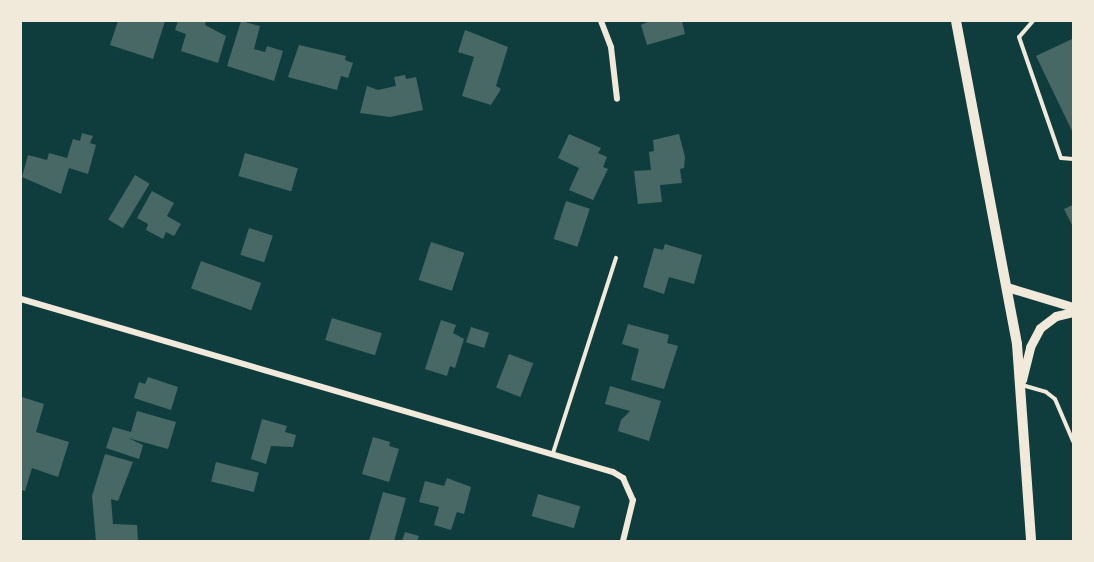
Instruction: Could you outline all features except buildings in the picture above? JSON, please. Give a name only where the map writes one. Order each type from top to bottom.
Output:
[{"type":"main road","points":[[956,21],[1007,286],[1021,385],[1030,541]]},
{"type":"street","points":[[601,21],[611,47],[617,99]]},
{"type":"street","points":[[1007,286],[1073,307]]},
{"type":"street","points":[[21,299],[613,472],[628,487],[633,510],[623,541]]},
{"type":"street","points":[[1021,385],[1025,360],[1040,328],[1056,316],[1073,312]]},
{"type":"lane","points":[[1033,21],[1019,37],[1061,158],[1073,159]]},
{"type":"lane","points":[[553,453],[616,258]]},
{"type":"lane","points":[[1021,385],[1046,392],[1055,399],[1073,441]]}]
